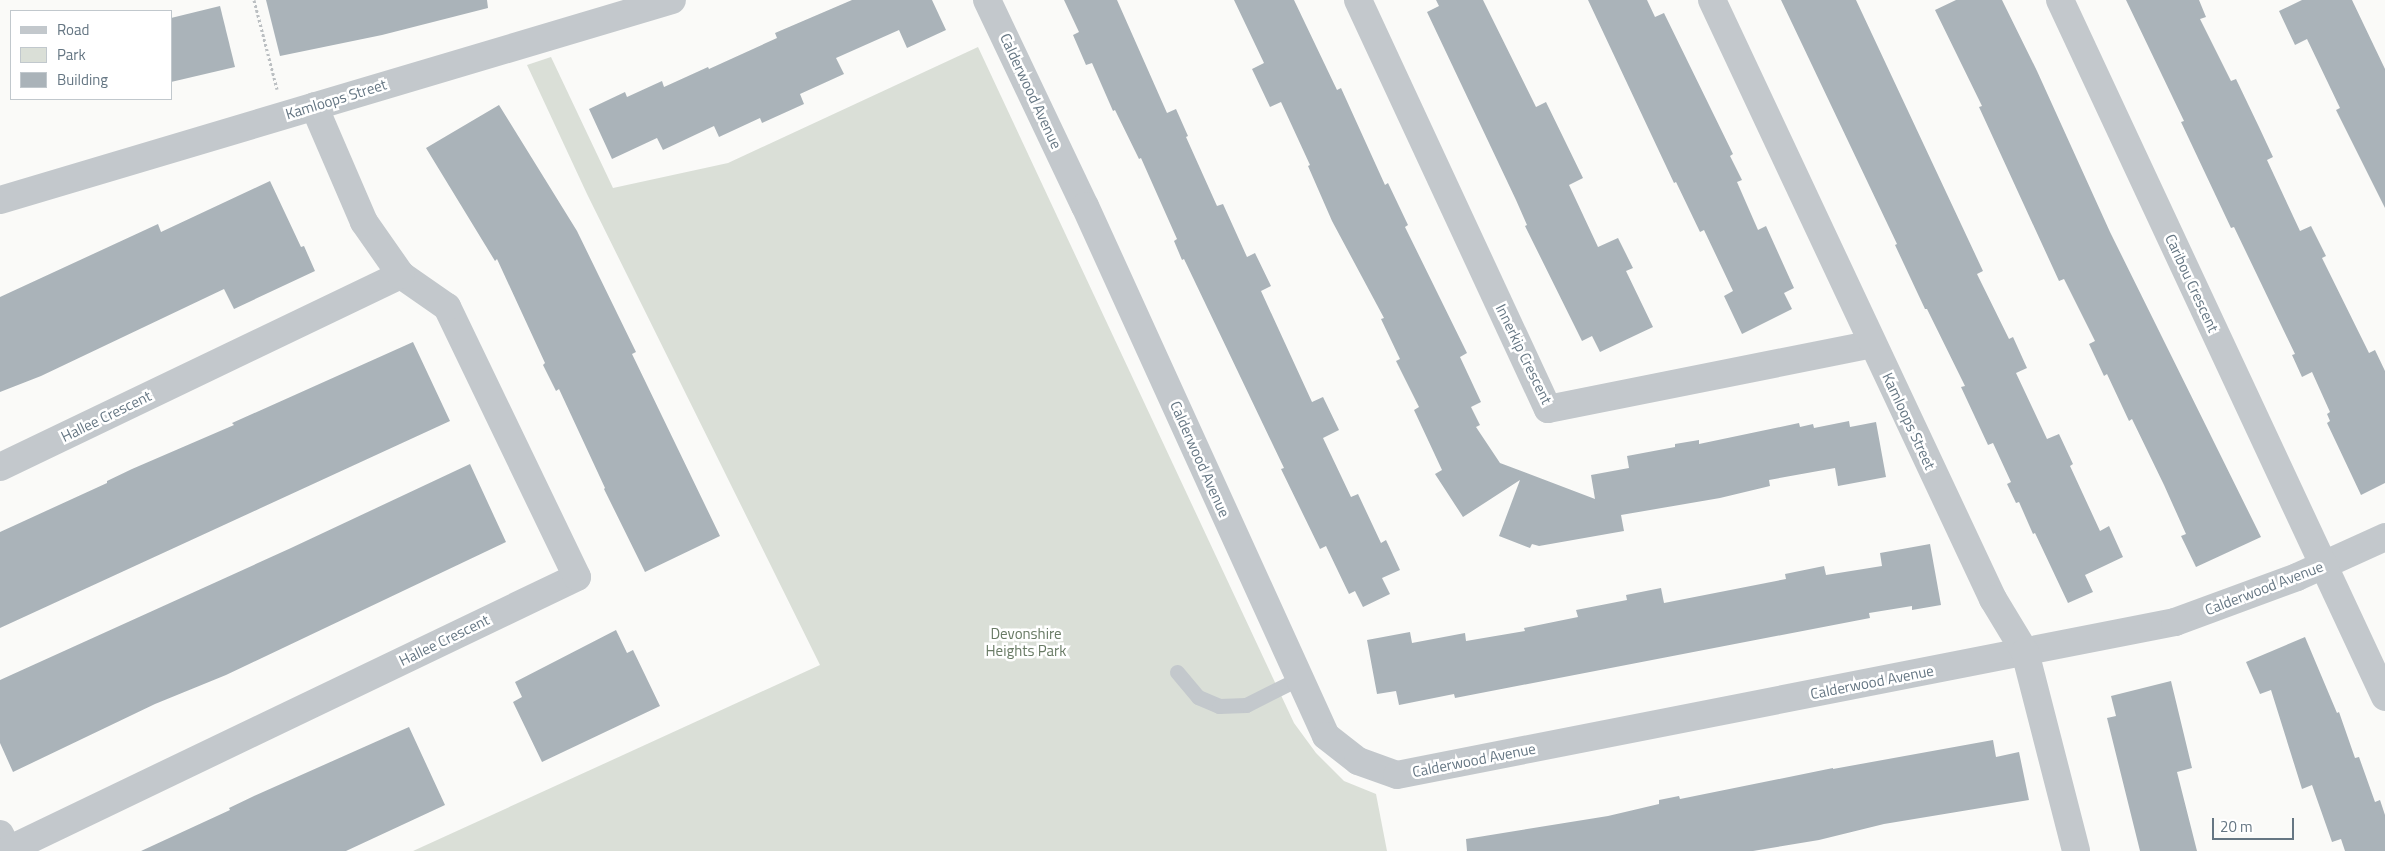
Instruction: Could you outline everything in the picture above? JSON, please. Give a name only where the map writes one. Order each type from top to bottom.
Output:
[{"type":"street","name":"Kamloops Street","points":[[0,200],[672,0]]},
{"type":"street","name":"Calderwood Avenue","points":[[987,0],[1085,206],[1326,736],[1358,761],[1397,775],[2175,622],[2323,566],[2385,537]]},
{"type":"street","name":"Innerkip Crescent","points":[[1358,0],[1548,409],[1873,344]]},
{"type":"street","name":"Kamloops Street","points":[[1712,0],[1992,599],[2025,652],[2076,851]]},
{"type":"street","name":"Caribou Crescent","points":[[2060,0],[2385,697]]},
{"type":"street","name":"Hallee Crescent","points":[[0,834],[8,850],[576,577],[447,307],[401,275],[364,222],[314,106]]},
{"type":"street","name":"Hallee Crescent","points":[[0,467],[401,275]]},
{"type":"lane","points":[[1177,672],[1198,697],[1220,706],[1246,705],[1300,678]]},
{"type":"path","points":[[254,0],[277,88]]},
{"type":"green space","name":"Devonshire Heights Park","points":[[978,47],[1294,723],[1316,753],[1344,781],[1376,794],[1387,851],[413,851],[820,665],[587,194],[527,65],[551,57],[613,188],[728,163]]},
{"type":"building","points":[[266,0],[487,0],[488,8],[382,35],[280,56]]},
{"type":"building","points":[[852,0],[932,0],[946,30],[907,48],[899,30],[836,58],[844,74],[800,94],[804,104],[762,123],[760,118],[719,137],[714,126],[663,150],[657,138],[612,159],[589,109],[625,92],[627,97],[662,81],[664,87],[708,67],[709,69],[777,38],[775,33]]},
{"type":"building","points":[[1064,0],[1117,0],[1167,113],[1176,109],[1188,136],[1186,137],[1217,206],[1223,204],[1247,257],[1255,253],[1271,286],[1261,291],[1312,402],[1323,397],[1339,430],[1323,438],[1351,497],[1358,494],[1381,543],[1386,540],[1400,570],[1382,578],[1390,594],[1363,607],[1355,591],[1349,594],[1326,546],[1320,549],[1281,469],[1284,468],[1184,259],[1182,260],[1174,241],[1177,239],[1141,158],[1139,159],[1115,110],[1113,111],[1092,63],[1086,65],[1073,35],[1079,32]]},
{"type":"building","points":[[1234,0],[1294,0],[1337,90],[1341,88],[1385,185],[1388,183],[1408,225],[1405,227],[1467,353],[1460,357],[1481,402],[1471,407],[1480,425],[1476,427],[1500,463],[1595,499],[1591,475],[1629,468],[1627,456],[1675,447],[1675,444],[1699,440],[1699,444],[1799,423],[1800,427],[1813,424],[1814,428],[1849,421],[1850,427],[1876,422],[1886,477],[1838,486],[1835,468],[1769,480],[1770,486],[1720,498],[1621,515],[1624,531],[1539,546],[1532,544],[1530,548],[1499,536],[1520,480],[1463,517],[1435,474],[1442,470],[1414,410],[1419,407],[1396,361],[1400,359],[1381,319],[1384,318],[1332,221],[1308,166],[1310,165],[1281,102],[1270,107],[1252,69],[1264,63]]},
{"type":"building","points":[[1436,0],[1483,0],[1536,107],[1546,102],[1583,178],[1569,185],[1598,247],[1618,238],[1633,268],[1626,271],[1653,327],[1600,352],[1592,336],[1582,341],[1525,226],[1527,225],[1516,200],[1427,12],[1439,6]]},
{"type":"building","points":[[1588,0],[1647,0],[1655,17],[1664,13],[1733,154],[1730,156],[1742,180],[1737,182],[1758,230],[1766,226],[1794,288],[1784,293],[1792,309],[1742,334],[1724,296],[1733,291],[1704,230],[1700,232],[1676,182],[1674,183]]},
{"type":"building","points":[[1781,0],[1856,0],[1983,271],[1977,274],[2009,339],[2013,337],[2027,368],[2016,373],[2047,439],[2059,434],[2073,464],[2070,466],[2100,531],[2109,526],[2123,557],[2085,575],[2093,592],[2068,603],[2035,533],[2033,534],[2019,502],[2016,503],[2007,484],[2011,482],[1993,443],[1988,445],[1961,387],[1965,386],[1927,309],[1925,309],[1895,245],[1897,244]]},
{"type":"building","points":[[1956,0],[2002,0],[2037,71],[2110,232],[2261,537],[2196,567],[2181,536],[2186,534],[2164,485],[2132,419],[2129,421],[2107,374],[2104,376],[2089,344],[2095,341],[2064,279],[2059,281],[1979,107],[1982,106],[1935,10]]},
{"type":"building","points":[[2126,0],[2199,0],[2206,17],[2200,19],[2231,81],[2236,79],[2259,127],[2273,157],[2267,160],[2300,231],[2311,226],[2326,256],[2322,258],[2369,353],[2375,350],[2385,371],[2385,483],[2361,495],[2327,423],[2330,421],[2327,414],[2330,412],[2312,372],[2302,377],[2292,355],[2295,354],[2234,227],[2231,228],[2181,122],[2184,121]]},
{"type":"building","points":[[2302,0],[2352,0],[2385,69],[2385,208],[2336,110],[2340,108],[2307,39],[2295,45],[2279,11]]},
{"type":"building","points":[[220,6],[235,67],[172,82],[172,18]]},
{"type":"building","points":[[499,105],[577,231],[636,352],[632,354],[720,536],[645,572],[604,489],[559,389],[556,391],[543,365],[545,363],[497,259],[495,261],[426,148]]},
{"type":"building","points":[[270,181],[301,247],[304,246],[315,271],[234,309],[224,289],[41,376],[0,392],[0,297],[158,224],[161,232]]},
{"type":"building","points":[[413,342],[450,421],[0,628],[0,532],[107,483],[107,481],[132,469],[234,425],[232,423]]},
{"type":"building","points":[[470,464],[506,542],[226,675],[155,704],[13,772],[0,743],[0,680],[291,548]]},
{"type":"building","points":[[1930,544],[1941,605],[1912,610],[1912,606],[1869,613],[1870,618],[1455,698],[1454,694],[1399,705],[1396,691],[1377,694],[1367,640],[1410,632],[1412,643],[1465,633],[1466,641],[1525,631],[1524,628],[1578,617],[1576,610],[1627,600],[1626,595],[1661,588],[1664,603],[1786,579],[1785,574],[1824,566],[1826,575],[1882,566],[1880,553]]},
{"type":"building","points":[[616,630],[627,653],[633,650],[660,706],[542,762],[513,702],[522,697],[515,682]]},
{"type":"building","points":[[2305,637],[2337,713],[2339,712],[2355,758],[2359,757],[2375,802],[2380,800],[2385,815],[2385,851],[2345,851],[2341,839],[2332,842],[2312,785],[2302,789],[2271,690],[2260,694],[2246,662]]},
{"type":"building","points":[[2171,681],[2192,768],[2177,772],[2197,851],[2140,851],[2107,718],[2116,716],[2111,696]]},
{"type":"building","points":[[409,727],[445,805],[346,851],[141,851],[230,810],[229,808],[254,796]]},
{"type":"building","points":[[1993,740],[1996,757],[2019,752],[2029,800],[1884,824],[1819,840],[1753,851],[1467,851],[1466,839],[1608,816],[1659,804],[1659,800],[1679,796],[1680,799],[1833,768]]}]
